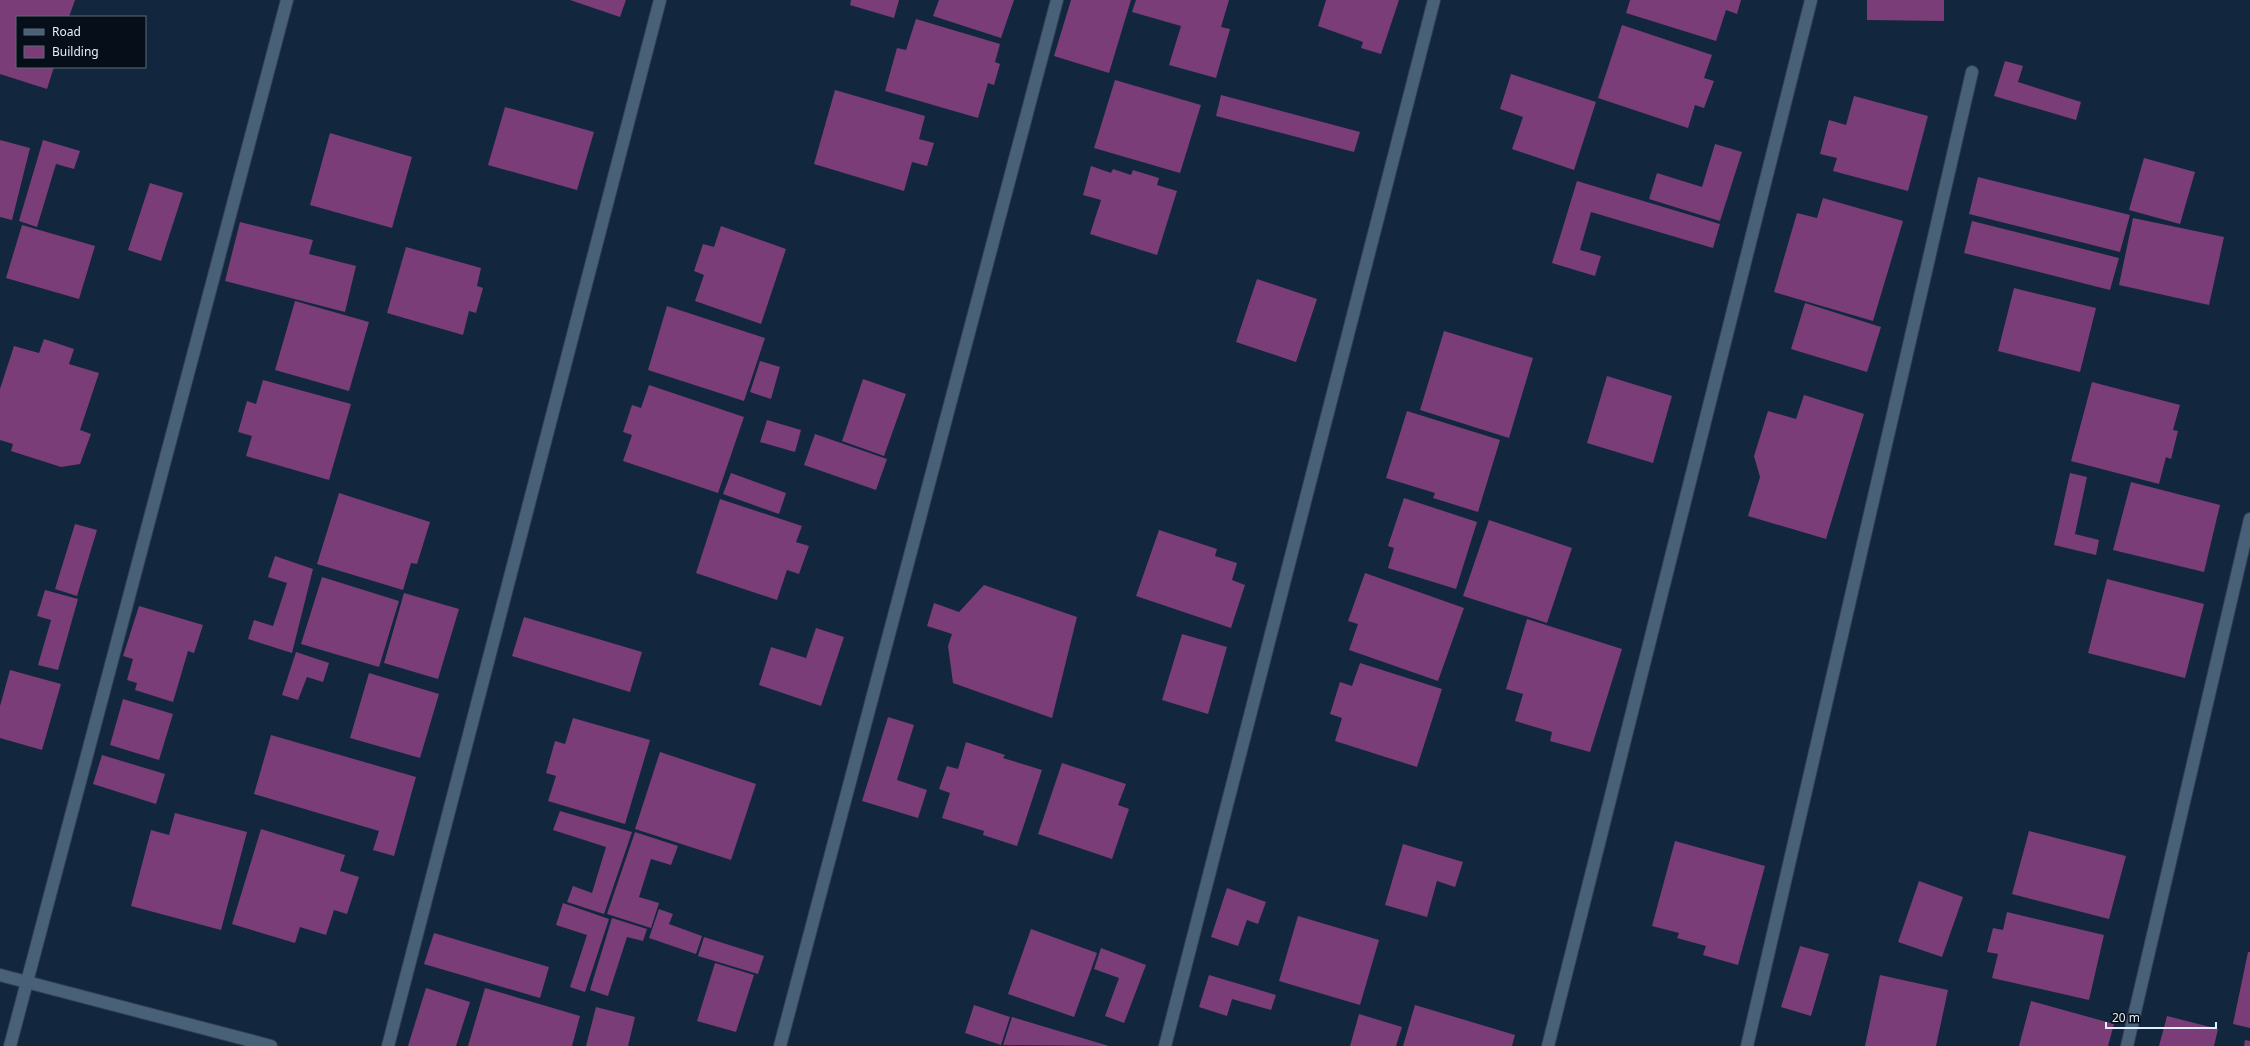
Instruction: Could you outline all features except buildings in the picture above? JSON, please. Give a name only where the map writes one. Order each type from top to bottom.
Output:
[{"type":"street","points":[[10,1046],[286,0]]},
{"type":"street","points":[[388,1046],[660,0]]},
{"type":"street","points":[[780,1046],[1057,0]]},
{"type":"street","points":[[1165,1046],[1434,0]]},
{"type":"street","points":[[1548,1046],[1811,0]]},
{"type":"street","points":[[1746,1046],[1972,72]]},
{"type":"street","points":[[2127,1046],[2250,519]]},
{"type":"street","points":[[0,974],[271,1046]]}]
